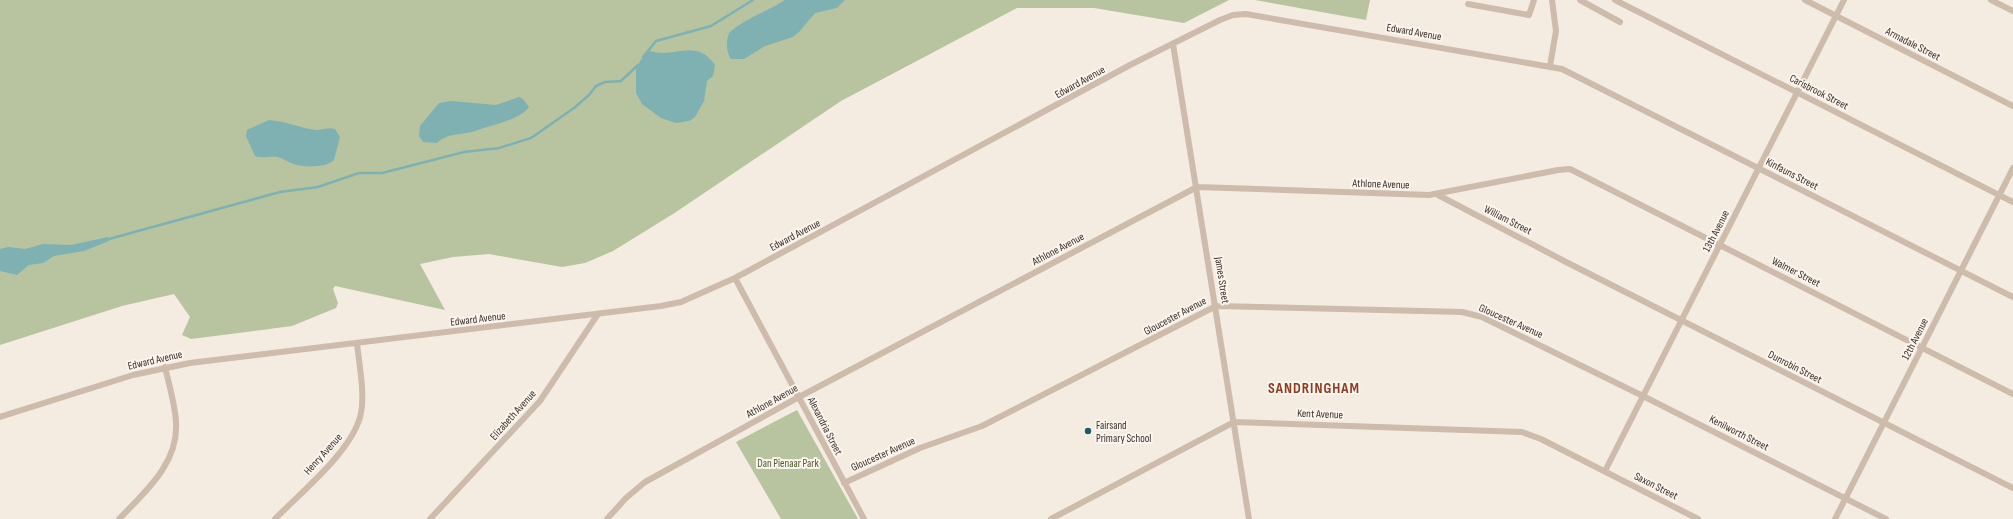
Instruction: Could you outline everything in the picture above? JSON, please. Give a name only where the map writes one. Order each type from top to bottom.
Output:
[{"type":"street","points":[[1468,4],[1529,16],[1534,0]]},
{"type":"street","points":[[1550,66],[1556,31],[1552,0]]},
{"type":"street","points":[[1580,0],[1620,22]]},
{"type":"street","name":"Carisbrook Street","points":[[1615,0],[2013,202]]},
{"type":"street","name":"Armadale Street","points":[[1804,0],[2013,106]]},
{"type":"street","name":"13th Avenue","points":[[1605,471],[1844,0]]},
{"type":"street","points":[[1991,0],[2013,11]]},
{"type":"street","name":"Edward Avenue","points":[[0,417],[114,381],[190,363],[598,314],[681,302],[734,278],[1173,44],[1233,15],[1246,14],[1562,69]]},
{"type":"street","name":"James Street","points":[[1173,44],[1249,519]]},
{"type":"street","name":"Kinfauns Street","points":[[1562,69],[2013,297]]},
{"type":"street","name":"12th Avenue","points":[[1835,519],[2013,168]]},
{"type":"street","name":"Athlone Avenue","points":[[607,519],[633,491],[645,482],[799,398],[1197,187],[1438,194],[1558,170],[1570,169]]},
{"type":"street","name":"Walmer Street","points":[[1570,169],[2013,394]]},
{"type":"street","name":"William Street","points":[[1438,194],[1568,263]]},
{"type":"street","name":"Dunrobin Street","points":[[1568,263],[2013,488]]},
{"type":"street","name":"Alexandria Street","points":[[734,278],[864,519]]},
{"type":"street","name":"Gloucester Avenue","points":[[844,483],[920,448],[982,426],[1216,306],[1462,312],[1482,317],[1583,366]]},
{"type":"street","name":"Elizabeth Avenue","points":[[430,519],[540,401],[598,314]]},
{"type":"street","name":"Henry Avenue","points":[[274,519],[346,446],[355,430],[361,413],[362,403],[357,343]]},
{"type":"street","name":"Kenilworth Street","points":[[1583,366],[1886,519]]},
{"type":"street","points":[[119,519],[157,479],[166,464],[172,447],[176,422],[165,368]]},
{"type":"street","name":"Kent Avenue","points":[[1051,519],[1234,422],[1522,432],[1541,439],[1605,471]]},
{"type":"street","name":"Saxon Street","points":[[1605,471],[1698,519]]},
{"type":"green space","points":[[0,0],[1229,0],[1184,23],[1094,8],[1017,8],[841,101],[673,214],[613,251],[585,263],[562,267],[489,254],[453,257],[420,264],[445,310],[335,286],[333,289],[338,303],[336,308],[292,326],[191,339],[182,335],[190,317],[174,294],[122,306],[0,345]]},
{"type":"green space","points":[[1255,0],[1370,0],[1366,20]]},
{"type":"green space","name":"Dan Pienaar Park","points":[[797,410],[858,519],[781,519],[736,442]]},
{"type":"water","points":[[785,0],[845,0],[837,8],[815,13],[793,37],[765,46],[744,59],[731,59],[727,46],[729,33],[742,23]]},
{"type":"water","points":[[648,50],[657,53],[666,53],[691,50],[707,56],[715,65],[713,76],[707,81],[704,101],[695,117],[689,121],[676,123],[661,118],[642,104],[636,93],[636,67]]},
{"type":"water","points":[[519,97],[523,99],[529,107],[513,119],[475,131],[445,137],[437,143],[423,142],[419,136],[420,126],[439,103],[451,101],[496,105]]},
{"type":"water","points":[[269,120],[316,130],[330,128],[335,129],[340,137],[334,160],[320,166],[301,166],[277,157],[255,156],[246,136],[247,130]]},
{"type":"water","points":[[108,237],[109,241],[84,251],[54,256],[43,263],[29,265],[17,275],[0,271],[0,249],[8,247],[25,249],[43,244],[71,245]]},
{"type":"waterway","points":[[643,57],[656,41],[711,26],[753,0]]},
{"type":"waterway","points":[[109,239],[280,192],[318,187],[359,173],[382,173],[464,152],[499,148],[531,138],[574,108],[589,95],[596,86],[605,82],[621,81],[638,65]]},
{"type":"place","name":"Fairsand Primary School","points":[[1088,431]]},
{"type":"district","name":"SANDRINGHAM","points":[[1314,388]]}]
